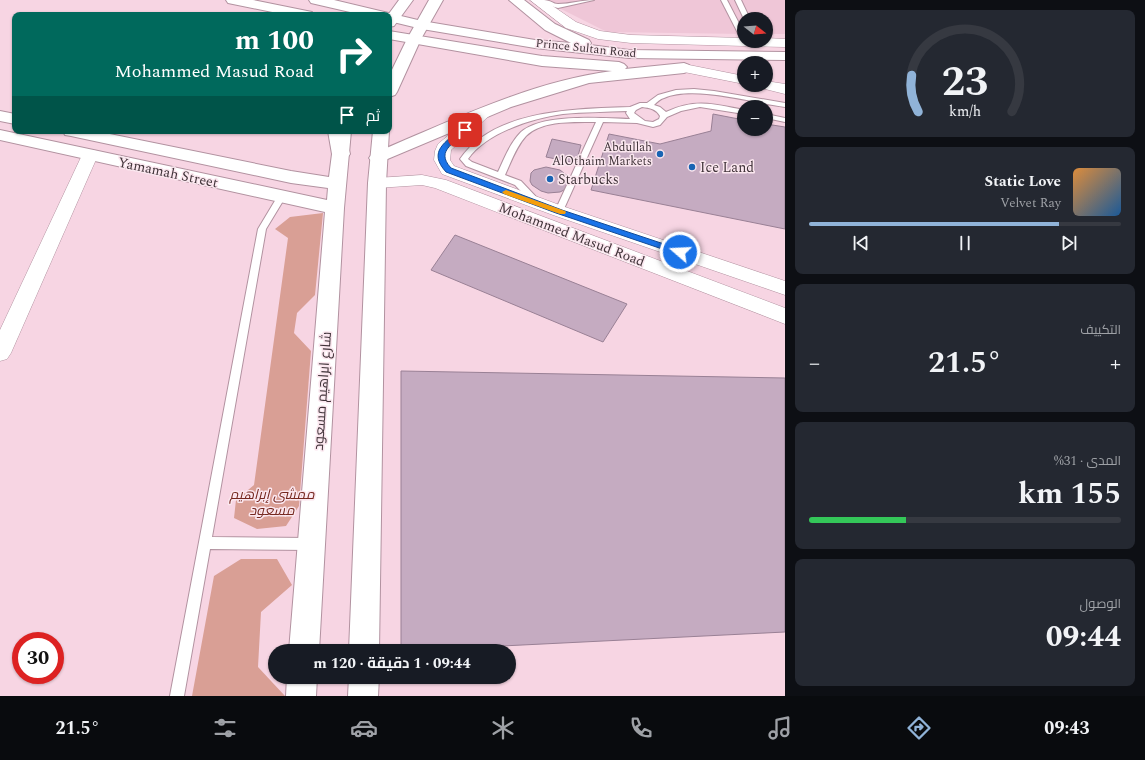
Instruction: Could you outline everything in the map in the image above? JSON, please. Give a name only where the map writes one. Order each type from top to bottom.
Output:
[{"type":"main road","points":[[223,0],[252,12]]},
{"type":"main road","points":[[232,0],[292,12]]},
{"type":"main road","name":"Prince Sultan Road","points":[[316,0],[364,12]]},
{"type":"main road","points":[[392,14],[406,0]]},
{"type":"main road","points":[[392,86],[414,39],[436,0]]},
{"type":"main road","points":[[516,0],[550,27],[579,42],[621,50],[672,54]]},
{"type":"main road","name":"Prince Sultan Road","points":[[392,19],[535,44],[630,54],[785,56]]},
{"type":"main road","name":"Prince Sultan Road","points":[[392,35],[512,57],[549,62],[618,67],[737,70]]},
{"type":"main road","points":[[378,158],[504,104],[587,79],[638,72],[684,68]]},
{"type":"main road","points":[[773,70],[785,70]]},
{"type":"main road","points":[[0,116],[12,118]]},
{"type":"main road","name":"Yamamah Street","points":[[85,134],[291,177],[338,184]]},
{"type":"main road","points":[[337,134],[341,154]]},
{"type":"main road","name":"شارع ابراهيم مسعود","points":[[304,644],[343,134]]},
{"type":"main road","points":[[364,644],[377,183],[381,134]]},
{"type":"main road","name":"Yamamah Street","points":[[0,135],[336,208]]},
{"type":"main road","points":[[301,696],[302,684]]},
{"type":"main road","points":[[363,696],[364,684]]},
{"type":"street","points":[[536,0],[571,25],[598,35],[631,39],[737,41]]},
{"type":"street","points":[[773,42],[785,43]]},
{"type":"street","points":[[684,68],[737,79]]},
{"type":"street","points":[[773,86],[785,89]]},
{"type":"street","name":"Mohammed Masud Road","points":[[485,112],[444,148],[440,156],[442,164],[448,170],[458,175],[559,211],[785,288]]},
{"type":"street","points":[[2,346],[90,155]]},
{"type":"street","name":"Mohammed Masud Road","points":[[377,183],[422,180],[440,184],[785,316]]},
{"type":"lane","points":[[546,0],[553,5],[591,0]]},
{"type":"lane","points":[[724,0],[737,20]]},
{"type":"lane","points":[[738,0],[744,12]]},
{"type":"lane","points":[[649,105],[654,99],[670,93],[700,92],[785,106]]},
{"type":"lane","points":[[537,203],[518,183],[469,164],[464,159],[467,152],[487,136],[521,123],[551,114],[563,112],[631,109],[635,106],[649,105],[662,112],[664,116]]},
{"type":"lane","points":[[500,176],[522,138],[531,128],[555,122],[600,121],[652,124],[659,123],[663,120],[664,116],[680,108],[694,105],[706,105],[737,111]]},
{"type":"lane","points":[[631,109],[630,113],[632,118],[637,122]]},
{"type":"lane","points":[[773,117],[785,120]]},
{"type":"lane","points":[[559,211],[600,121]]},
{"type":"lane","points":[[177,696],[262,229],[282,196]]},
{"type":"lane","points":[[205,543],[311,544]]},
{"type":"shaded area","points":[[543,0],[785,0],[785,34],[773,34],[773,12],[737,12],[737,34],[607,32]]},
{"type":"green space","name":"ممشى إبراهيم مسعود","points":[[323,213],[315,295],[297,313],[294,333],[311,351],[299,506],[286,526],[257,529],[234,518],[236,500],[254,485],[288,238],[275,229],[290,217]]},
{"type":"green space","points":[[241,559],[277,559],[292,585],[261,612],[258,667],[268,678],[268,684],[274,684],[285,696],[192,696],[214,576]]},
{"type":"building","name":"Ice Land","points":[[713,114],[737,119],[737,136],[773,136],[773,125],[785,127],[785,229],[591,190],[609,134],[660,144],[711,131]]},
{"type":"building","points":[[552,139],[581,145],[576,163],[546,157]]},
{"type":"building","name":"Starbucks","points":[[546,167],[560,170],[569,177],[570,181],[566,189],[560,192],[548,193],[541,191],[532,185],[530,181],[531,173],[534,170]]},
{"type":"building","points":[[455,235],[627,304],[603,342],[431,270]]},
{"type":"building","points":[[401,371],[785,378],[785,632],[516,645],[516,644],[401,644]]},
{"type":"slow traffic","points":[[506,192],[562,212]]},
{"type":"place","name":"Abdullah AlOthaim Markets","points":[[660,154]]},
{"type":"place","name":"Ice Land","points":[[692,167]]},
{"type":"place","name":"Starbucks","points":[[550,179]]},
{"type":"route","points":[[465,130],[444,148],[440,156],[442,164],[448,170],[458,175],[559,211],[680,252]]}]
